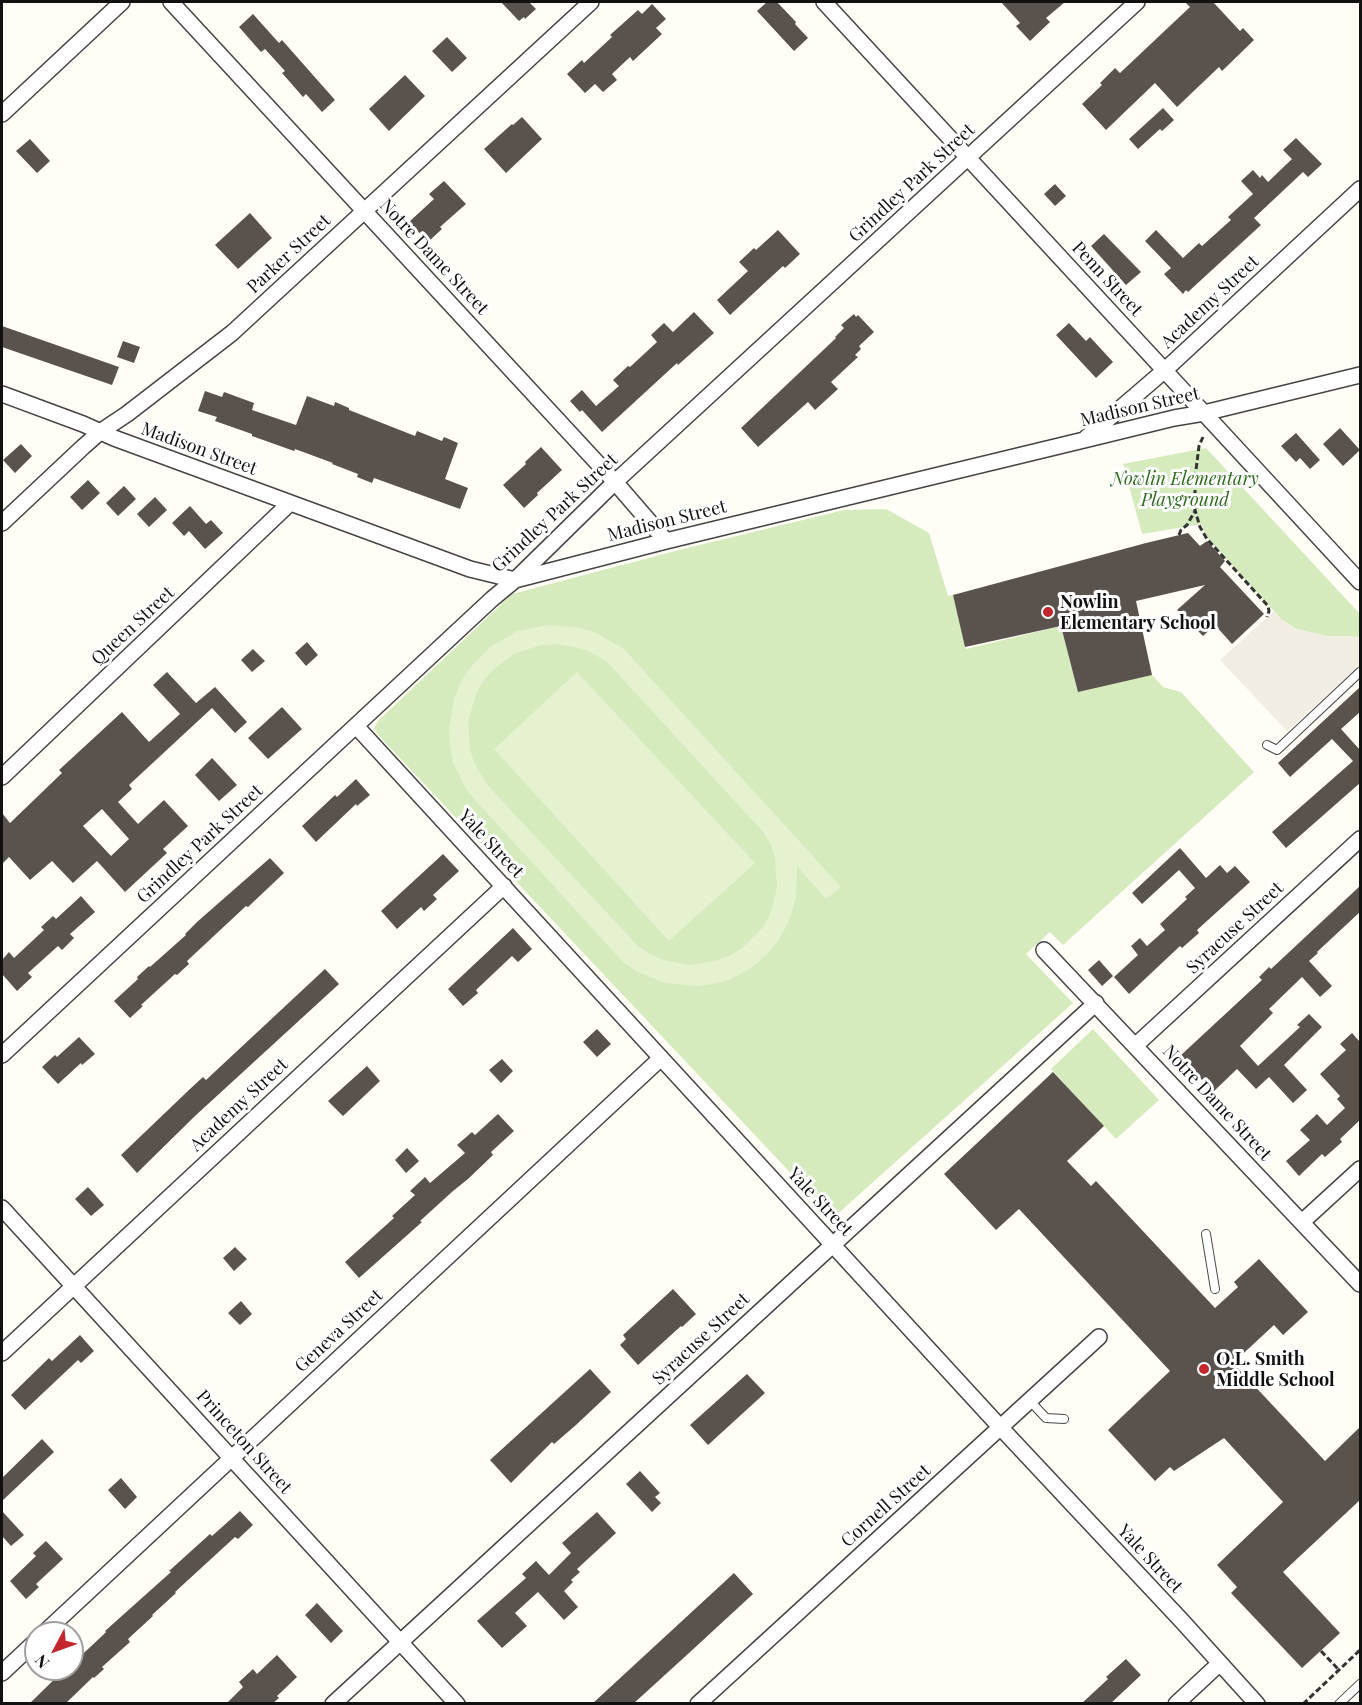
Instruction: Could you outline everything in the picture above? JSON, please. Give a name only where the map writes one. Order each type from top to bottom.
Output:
[{"type":"street","points":[[2,114],[122,2]]},
{"type":"street","name":"Notre Dame Street","points":[[171,2],[666,541]]},
{"type":"street","name":"Parker Street","points":[[2,523],[100,432],[118,421],[232,333],[591,2]]},
{"type":"street","name":"Penn Street","points":[[824,2],[1360,582]]},
{"type":"street","name":"Grindley Park Street","points":[[2,1055],[492,598],[515,580],[615,483],[1137,2]]},
{"type":"street","name":"Academy Street","points":[[1084,440],[1165,370],[1360,189]]},
{"type":"street","name":"Madison Street","points":[[2,394],[290,503],[470,568],[515,580],[666,541],[1360,375]]},
{"type":"street","name":"Queen Street","points":[[2,777],[290,503]]},
{"type":"street","name":"Yale Street","points":[[356,726],[1257,1704]]},
{"type":"street","name":"Syracuse Street","points":[[1136,1046],[1360,839]]},
{"type":"street","name":"Academy Street","points":[[2,1353],[504,886]]},
{"type":"street","name":"Notre Dame Street","points":[[1044,950],[1360,1284]]},
{"type":"street","name":"Syracuse Street","points":[[333,1704],[1096,1003]]},
{"type":"street","name":"Geneva Street","points":[[57,1621],[661,1058]]},
{"type":"street","points":[[1302,1222],[1360,1169]]},
{"type":"street","name":"Princeton Street","points":[[2,1208],[457,1704]]},
{"type":"street","name":"Cornell Street","points":[[698,1704],[1099,1337]]},
{"type":"street","points":[[2,1673],[24,1652]]},
{"type":"street","points":[[1176,1704],[1220,1663]]},
{"type":"lane","points":[[1267,745],[1277,750],[1360,672]]},
{"type":"lane","points":[[1206,1234],[1215,1289]]},
{"type":"lane","points":[[1030,1401],[1046,1418],[1064,1419]]},
{"type":"lane","points":[[1344,1702],[1360,1684]]},
{"type":"path","points":[[1203,437],[1195,478],[1195,510],[1200,527],[1207,539],[1268,606],[1267,617]]},
{"type":"path","points":[[1179,535],[1195,510]]},
{"type":"path","points":[[1303,1704],[1360,1650]]},
{"type":"path","points":[[1321,1651],[1339,1670]]},
{"type":"green space","name":"Nowlin Elementary Playground","points":[[1206,448],[1360,614],[1360,637],[1327,636],[1296,629],[1281,619],[1205,535],[1202,524],[1142,534],[1123,464]]},
{"type":"green space","points":[[886,509],[929,533],[948,596],[953,595],[966,649],[1061,626],[1152,675],[1163,687],[1181,692],[1254,772],[1063,945],[1050,932],[1026,954],[1073,1003],[833,1218],[378,735],[374,728],[378,721],[512,594],[844,510]]},
{"type":"green space","points":[[549,625],[581,628],[596,633],[624,649],[841,887],[826,899],[797,866],[796,897],[786,927],[778,941],[756,964],[728,980],[697,986],[665,983],[636,971],[623,962],[467,791],[453,762],[449,730],[454,699],[460,684],[468,670],[490,647],[518,631]],"holes":[[[541,645],[583,649],[608,663],[764,833],[771,845],[775,859],[777,887],[770,914],[763,927],[743,947],[731,955],[690,965],[663,960],[638,946],[490,788],[475,764],[470,750],[468,722],[476,694],[483,682],[492,671],[514,654]]]},
{"type":"green space","points":[[577,672],[755,863],[669,941],[494,749]]},
{"type":"green space","points":[[1093,1029],[1159,1100],[1116,1139],[1051,1069]]},
{"type":"shaded area","points":[[1274,611],[1296,629],[1327,636],[1360,637],[1360,666],[1287,731],[1220,660]]},
{"type":"building","points":[[501,2],[529,2],[536,9],[525,19],[524,17],[519,21]]},
{"type":"building","points":[[767,2],[777,2],[808,38],[794,51],[757,11]]},
{"type":"building","points":[[1001,2],[1065,2],[1046,18],[1050,22],[1030,41],[1016,26],[1020,23]]},
{"type":"building","points":[[1185,2],[1213,2],[1240,31],[1243,28],[1254,40],[1222,71],[1219,67],[1177,107],[1155,83],[1106,130],[1082,104],[1102,85],[1100,83],[1115,68],[1120,73],[1190,7]]},
{"type":"building","points":[[652,4],[666,19],[656,28],[662,34],[633,61],[630,57],[612,74],[617,80],[603,92],[595,84],[585,93],[567,74],[582,60],[584,63],[638,10],[642,14]]},
{"type":"building","points":[[253,14],[279,43],[282,40],[335,100],[322,112],[306,94],[303,97],[282,73],[285,71],[265,49],[261,52],[239,27]]},
{"type":"building","points":[[447,37],[467,58],[452,72],[432,51]]},
{"type":"building","points":[[405,75],[425,96],[389,131],[369,109]]},
{"type":"building","points":[[1163,108],[1174,120],[1138,149],[1129,139]]},
{"type":"building","points":[[522,117],[542,139],[506,173],[484,149]]},
{"type":"building","points":[[1296,138],[1322,164],[1308,177],[1303,172],[1254,218],[1261,225],[1188,292],[1186,290],[1183,294],[1164,274],[1171,268],[1145,241],[1156,230],[1183,258],[1199,243],[1202,246],[1231,220],[1228,217],[1253,194],[1241,181],[1253,170],[1260,178],[1262,175],[1268,182],[1292,159],[1283,150]]},
{"type":"building","points":[[30,139],[50,161],[37,173],[16,151]]},
{"type":"building","points":[[444,181],[466,204],[440,227],[442,229],[428,242],[409,222],[434,199],[429,194]]},
{"type":"building","points":[[1055,184],[1066,196],[1055,206],[1044,194]]},
{"type":"building","points":[[250,213],[272,238],[238,269],[215,245]]},
{"type":"building","points":[[778,230],[800,254],[785,268],[783,266],[730,315],[717,300],[748,271],[739,262]]},
{"type":"building","points":[[1104,234],[1141,272],[1126,285],[1091,246]]},
{"type":"building","points":[[694,312],[714,333],[678,365],[677,363],[602,432],[582,410],[580,412],[570,401],[582,390],[596,406],[619,386],[613,380],[657,342],[651,335],[664,323],[673,332]]},
{"type":"building","points":[[854,314],[856,317],[858,315],[874,332],[859,346],[861,349],[855,355],[858,357],[831,382],[838,389],[815,410],[808,402],[758,447],[741,428],[836,338],[844,328],[841,325]]},
{"type":"building","points":[[1069,323],[1086,341],[1090,337],[1113,362],[1096,378],[1056,335]]},
{"type":"building","points":[[2,326],[119,367],[112,385],[2,347]]},
{"type":"building","points":[[123,341],[140,347],[134,363],[117,357]]},
{"type":"building","points":[[205,391],[222,397],[224,392],[254,403],[252,410],[296,425],[307,396],[334,406],[335,402],[349,410],[415,436],[417,431],[442,441],[444,437],[458,443],[445,479],[468,488],[460,509],[374,478],[372,483],[333,463],[215,421],[217,417],[198,411]]},
{"type":"building","points":[[1340,428],[1360,450],[1343,466],[1323,444]]},
{"type":"building","points":[[1296,433],[1320,460],[1310,469],[1300,458],[1296,462],[1281,446]]},
{"type":"building","points":[[21,444],[32,456],[15,473],[3,460]]},
{"type":"building","points":[[541,447],[562,470],[524,508],[503,485]]},
{"type":"building","points":[[88,480],[100,493],[82,510],[70,497]]},
{"type":"building","points":[[124,486],[136,499],[118,516],[106,503]]},
{"type":"building","points":[[155,497],[167,510],[149,527],[137,514]]},
{"type":"building","points":[[190,506],[206,524],[211,520],[223,533],[205,549],[189,531],[184,536],[172,523]]},
{"type":"building","name":"Nowlin Elementary School","points":[[1188,533],[1200,546],[1207,541],[1225,561],[1220,567],[1264,614],[1232,644],[1215,625],[1203,636],[1177,610],[1205,585],[1136,601],[1152,675],[1078,692],[1061,626],[965,647],[953,595]]},
{"type":"building","points":[[307,642],[318,655],[306,666],[295,653]]},
{"type":"building","points":[[253,649],[265,661],[252,672],[241,660]]},
{"type":"building","points":[[167,672],[196,703],[215,687],[247,722],[235,733],[212,708],[129,785],[132,789],[118,802],[138,824],[164,800],[188,826],[163,849],[167,853],[125,892],[97,861],[73,883],[52,861],[30,880],[9,857],[2,864],[2,813],[10,823],[62,773],[59,770],[122,712],[149,742],[180,714],[153,685]],"holes":[[[102,809],[129,839],[111,856],[83,826]]]},
{"type":"building","points":[[1360,687],[1360,712],[1341,729],[1360,750],[1360,783],[1286,848],[1272,832],[1353,761],[1332,739],[1290,777],[1278,763]]},
{"type":"building","points":[[282,707],[302,729],[268,759],[248,738]]},
{"type":"building","points":[[212,758],[237,785],[219,801],[195,775]]},
{"type":"building","points":[[356,779],[370,795],[357,806],[356,804],[316,842],[302,826]]},
{"type":"building","points":[[1180,848],[1206,878],[1220,865],[1227,873],[1235,866],[1250,882],[1197,930],[1199,933],[1182,948],[1180,946],[1129,994],[1114,977],[1138,955],[1131,946],[1140,938],[1147,946],[1165,930],[1160,924],[1187,899],[1185,897],[1195,888],[1179,870],[1142,904],[1132,893]]},
{"type":"building","points":[[443,854],[459,871],[433,895],[437,899],[424,911],[421,907],[397,929],[381,911]]},
{"type":"building","points":[[270,858],[284,873],[187,961],[189,964],[141,1005],[143,1006],[130,1018],[114,1001],[149,966],[186,935],[197,922]]},
{"type":"building","points":[[1360,886],[1360,912],[1309,961],[1332,986],[1320,997],[1302,977],[1269,1009],[1273,1013],[1240,1046],[1258,1066],[1300,1027],[1297,1025],[1309,1014],[1322,1027],[1284,1065],[1307,1090],[1293,1103],[1269,1077],[1256,1089],[1237,1069],[1213,1092],[1180,1056],[1262,980],[1259,977],[1269,967],[1271,969]]},
{"type":"building","points":[[81,896],[95,912],[70,934],[74,938],[62,950],[58,946],[28,973],[32,977],[17,991],[2,974],[2,960],[9,952],[14,958],[44,930],[41,927],[53,916],[56,919]]},
{"type":"building","points":[[513,928],[532,949],[518,962],[512,956],[476,990],[478,993],[463,1006],[448,989]]},
{"type":"building","points":[[1099,960],[1113,976],[1102,986],[1088,970]]},
{"type":"building","points":[[325,969],[339,984],[195,1116],[137,1173],[121,1155],[203,1077],[206,1080]]},
{"type":"building","points":[[597,1029],[611,1044],[597,1057],[583,1042]]},
{"type":"building","points":[[1352,1033],[1360,1042],[1360,1120],[1340,1139],[1342,1142],[1325,1157],[1322,1154],[1299,1176],[1286,1161],[1310,1140],[1300,1130],[1317,1114],[1327,1125],[1345,1108],[1337,1099],[1340,1096],[1320,1074],[1346,1050],[1340,1044]]},
{"type":"building","points":[[79,1037],[95,1054],[82,1065],[81,1063],[58,1084],[42,1067]]},
{"type":"building","points":[[502,1059],[513,1071],[501,1083],[489,1070]]},
{"type":"building","points":[[367,1066],[380,1081],[343,1116],[328,1101]]},
{"type":"building","name":"O.L. Smith Middle School","points":[[1053,1072],[1104,1126],[1067,1161],[1091,1186],[1096,1181],[1215,1308],[1238,1287],[1234,1282],[1259,1259],[1308,1312],[1283,1335],[1274,1325],[1233,1363],[1325,1461],[1360,1427],[1360,1500],[1283,1572],[1340,1633],[1302,1668],[1231,1593],[1237,1587],[1217,1565],[1283,1502],[1224,1438],[1174,1471],[1170,1467],[1155,1481],[1108,1430],[1170,1371],[1019,1209],[996,1230],[944,1174]]},
{"type":"building","points":[[498,1114],[514,1131],[491,1152],[493,1155],[468,1179],[359,1278],[345,1262],[394,1218],[392,1216],[415,1195],[410,1191],[425,1177],[430,1183],[465,1153],[457,1145],[472,1132],[475,1135]]},
{"type":"building","points":[[407,1148],[419,1161],[406,1173],[395,1160]]},
{"type":"building","points":[[88,1187],[104,1205],[91,1216],[75,1199]]},
{"type":"building","points":[[235,1247],[247,1259],[234,1271],[223,1258]]},
{"type":"building","points":[[673,1289],[696,1314],[638,1365],[620,1345],[626,1339],[623,1335]]},
{"type":"building","points":[[241,1301],[252,1314],[240,1325],[228,1313]]},
{"type":"building","points":[[80,1335],[94,1351],[81,1363],[78,1360],[25,1410],[11,1395],[49,1358],[52,1361]]},
{"type":"building","points":[[590,1369],[611,1392],[554,1444],[552,1442],[511,1483],[490,1460]]},
{"type":"building","points":[[747,1374],[765,1393],[708,1445],[690,1425]]},
{"type":"building","points":[[42,1439],[54,1452],[2,1501],[2,1478]]},
{"type":"building","points":[[640,1471],[660,1493],[655,1497],[661,1503],[652,1512],[626,1484]]},
{"type":"building","points":[[121,1478],[137,1497],[125,1509],[108,1490]]},
{"type":"building","points":[[2,1511],[24,1535],[11,1546],[2,1536]]},
{"type":"building","points":[[240,1511],[253,1525],[238,1539],[235,1537],[175,1592],[128,1639],[130,1642],[102,1667],[104,1669],[65,1704],[29,1704],[53,1681],[84,1681],[84,1653],[171,1572],[169,1571],[210,1534],[212,1536]]},
{"type":"building","points":[[597,1512],[616,1533],[577,1569],[580,1572],[564,1591],[578,1607],[564,1620],[538,1592],[515,1613],[527,1626],[502,1648],[477,1621],[526,1578],[522,1574],[536,1561],[549,1575],[571,1553],[562,1543]]},
{"type":"building","points":[[46,1541],[63,1559],[36,1584],[39,1587],[26,1599],[10,1581],[36,1556],[33,1553]]},
{"type":"building","points":[[734,1573],[753,1594],[633,1704],[592,1704]]},
{"type":"building","points":[[317,1603],[343,1631],[331,1643],[305,1615]]},
{"type":"building","points":[[277,1655],[297,1677],[277,1696],[279,1698],[272,1704],[226,1704],[243,1687],[239,1682],[253,1669],[257,1674]]},
{"type":"building","points":[[1126,1659],[1141,1675],[1110,1704],[1081,1704],[1108,1679],[1106,1677]]},
{"type":"place","name":"Nowlin Elementary School","points":[[1048,612]]},
{"type":"place","name":"O.L. Smith Middle School","points":[[1204,1369]]}]
